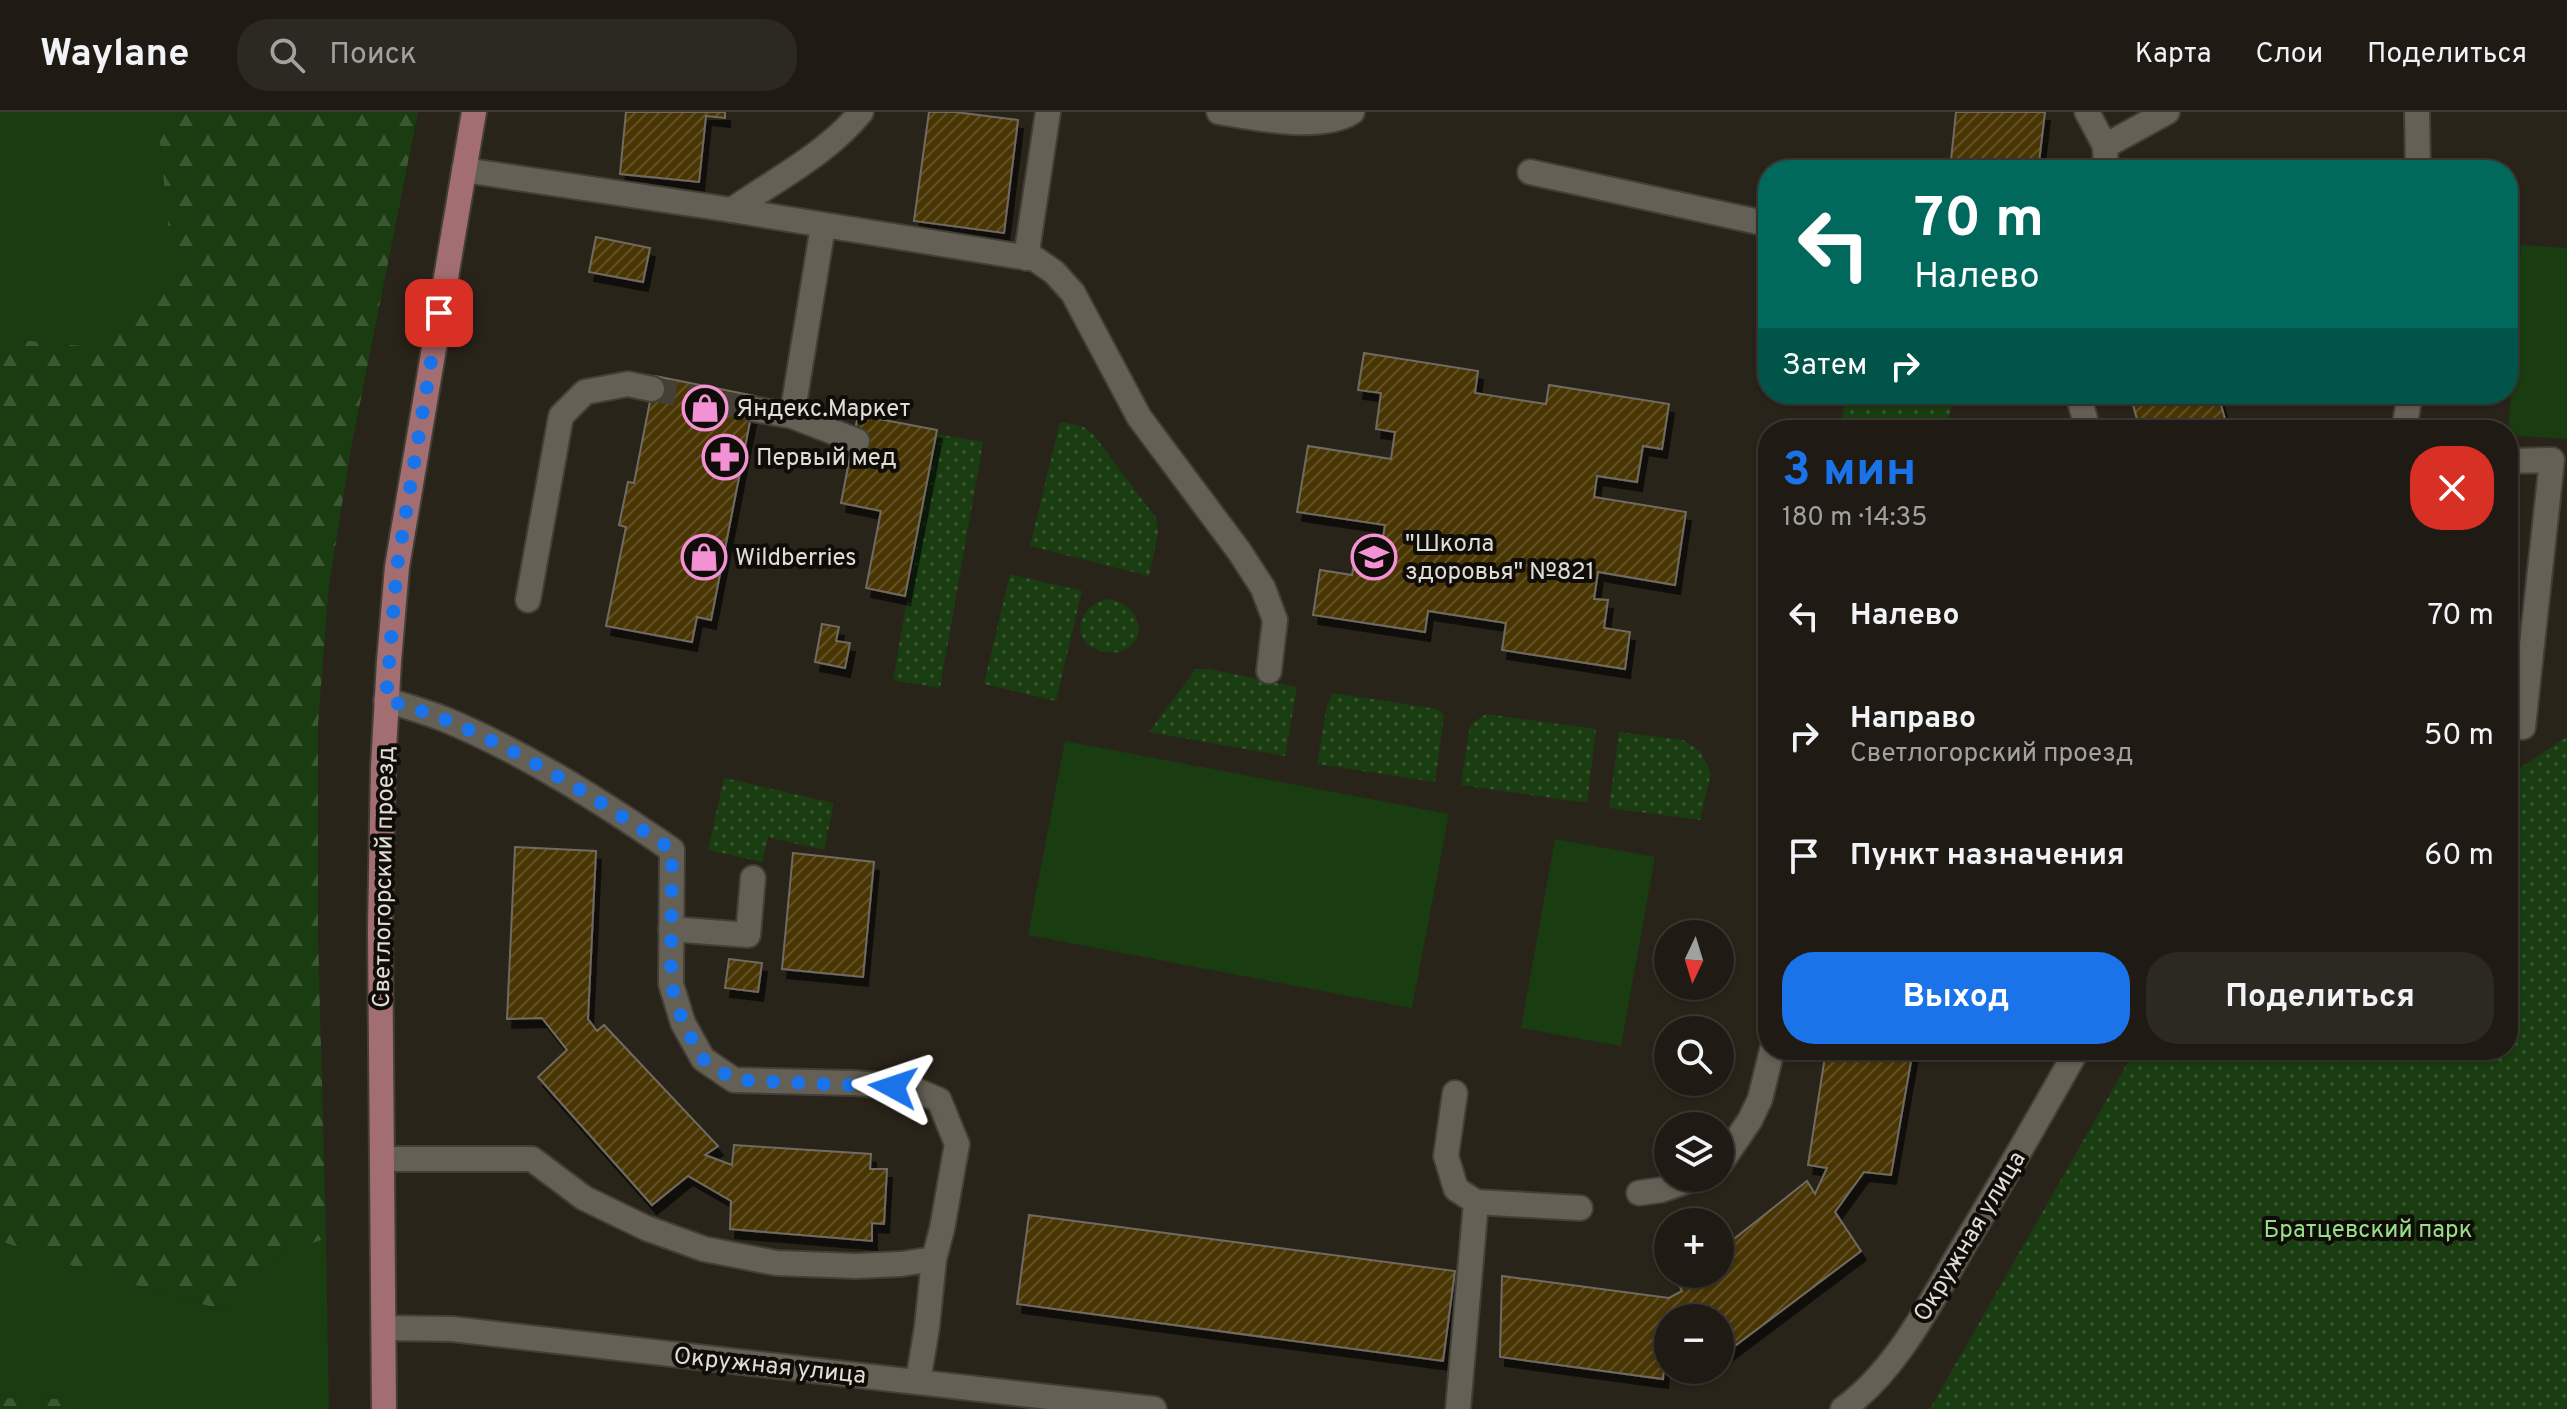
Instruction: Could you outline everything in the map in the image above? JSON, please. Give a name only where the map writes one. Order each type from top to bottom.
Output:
[{"type":"main road","name":"Светлогорский проезд","points":[[384,1409],[380,928],[386,700],[397,567],[474,112]]},
{"type":"street","points":[[732,210],[848,128],[861,112]]},
{"type":"street","points":[[1026,258],[1048,112]]},
{"type":"street","points":[[1219,112],[1320,122],[1342,118],[1352,112]]},
{"type":"street","points":[[2087,112],[2105,158],[2167,112]]},
{"type":"street","points":[[2417,112],[2418,160]]},
{"type":"street","points":[[464,170],[1035,259],[1054,272],[1073,293],[1139,417],[1263,588],[1275,620],[1269,671]]},
{"type":"street","points":[[1530,172],[1758,222]]},
{"type":"street","points":[[792,416],[823,226]]},
{"type":"street","points":[[528,600],[561,416],[585,392],[628,384],[652,389]]},
{"type":"street","points":[[753,409],[792,416],[857,441]]},
{"type":"street","points":[[2518,461],[2560,461],[2523,727]]},
{"type":"street","points":[[386,700],[445,719],[528,761],[599,800],[672,850],[671,984],[683,1023],[703,1059],[734,1080],[855,1083],[911,1088],[939,1100],[957,1144],[934,1259],[918,1381]]},
{"type":"street","points":[[671,929],[748,935],[753,878]]},
{"type":"street","points":[[1734,1143],[1760,1099],[1770,1060]]},
{"type":"street","name":"Окружная улица","points":[[1843,1409],[1857,1399],[1897,1354],[1932,1300],[2071,1060]]},
{"type":"street","points":[[1455,1093],[1446,1156],[1456,1189],[1476,1202],[1580,1208]]},
{"type":"street","points":[[382,1159],[532,1159],[584,1198],[646,1228],[704,1249],[776,1263],[856,1266],[934,1259]]},
{"type":"street","points":[[1639,1193],[1654,1191]]},
{"type":"street","points":[[1458,1409],[1476,1202]]},
{"type":"street","name":"Окружная улица","points":[[385,1328],[452,1329],[1154,1409]]},
{"type":"green space","points":[[0,112],[157,112],[175,284],[83,346],[0,338]]},
{"type":"green space","points":[[157,112],[418,112],[351,448],[329,585],[318,724],[318,935],[326,1238],[283,1255],[264,1267],[249,1284],[237,1314],[97,1274],[0,1241],[0,338],[83,346],[174,284]]},
{"type":"green space","points":[[2521,245],[2567,248],[2567,439],[2518,436],[2518,420],[2509,420],[2510,404],[2518,404]]},
{"type":"green space","points":[[1845,404],[1952,404],[1948,420],[1841,420]]},
{"type":"green space","points":[[1060,422],[1082,426],[1093,434],[1156,518],[1158,532],[1149,576],[1030,546]]},
{"type":"green space","points":[[936,434],[983,442],[940,688],[893,680]]},
{"type":"green space","points":[[1010,574],[1082,591],[1056,701],[984,684]]},
{"type":"green space","points":[[1110,599],[1125,606],[1138,625],[1138,635],[1133,644],[1113,653],[1089,646],[1081,632],[1086,612],[1096,603]]},
{"type":"green space","points":[[1196,669],[1297,687],[1285,756],[1149,732]]},
{"type":"green space","points":[[1333,693],[1437,709],[1444,715],[1435,782],[1317,764],[1327,706]]},
{"type":"green space","points":[[1486,714],[1596,729],[1587,803],[1461,785],[1470,725]]},
{"type":"green space","points":[[1619,732],[1683,740],[1700,751],[1711,773],[1700,820],[1609,808]]},
{"type":"green space","name":"Братцевский парк","points":[[2567,737],[2567,1409],[1930,1409],[2129,1060],[2518,1060],[2518,769]]},
{"type":"green space","points":[[1065,741],[1449,814],[1412,1008],[1028,935]]},
{"type":"green space","points":[[724,778],[834,803],[824,850],[768,837],[762,862],[708,850]]},
{"type":"green space","points":[[1555,839],[1655,857],[1621,1046],[1521,1028]]},
{"type":"green space","points":[[326,1238],[329,1409],[73,1409],[67,1399],[0,1398],[0,1241],[97,1274],[236,1314],[249,1284],[264,1267],[283,1255]]},
{"type":"green space","points":[[0,1398],[67,1399],[73,1409],[0,1409]]},
{"type":"building","points":[[626,112],[725,112],[725,118],[706,116],[699,182],[620,174]]},
{"type":"building","points":[[929,112],[1018,120],[1004,233],[914,221]]},
{"type":"building","points":[[1956,112],[2045,112],[2039,160],[1951,160]]},
{"type":"building","points":[[596,237],[650,248],[643,282],[589,272]]},
{"type":"building","points":[[1364,353],[1478,371],[1475,393],[1546,404],[1549,385],[1669,404],[1662,449],[1643,446],[1637,482],[1597,476],[1594,497],[1686,512],[1675,585],[1598,572],[1594,599],[1608,600],[1604,628],[1630,632],[1625,669],[1502,650],[1506,623],[1428,611],[1425,632],[1313,615],[1320,570],[1352,575],[1358,541],[1382,544],[1385,525],[1297,512],[1308,446],[1391,459],[1395,432],[1376,429],[1381,393],[1358,390]]},
{"type":"building","points":[[655,376],[755,396],[711,620],[697,617],[692,642],[606,626],[626,527],[619,525],[628,482],[634,483]]},
{"type":"building","points":[[2133,404],[2221,404],[2225,420],[2137,420]]},
{"type":"building","points":[[858,415],[937,430],[905,596],[866,588],[881,511],[841,503]]},
{"type":"building","points":[[822,624],[839,627],[836,641],[850,643],[845,668],[815,662]]},
{"type":"building","points":[[515,847],[596,851],[588,1019],[597,1031],[604,1025],[718,1146],[705,1155],[732,1165],[734,1145],[871,1154],[870,1169],[887,1169],[884,1224],[872,1223],[872,1241],[730,1229],[731,1201],[688,1176],[652,1205],[538,1077],[567,1050],[542,1018],[507,1019]]},
{"type":"building","points":[[793,853],[874,862],[863,977],[782,969]]},
{"type":"building","points":[[729,959],[762,963],[758,992],[725,988]]},
{"type":"building","points":[[1824,1060],[1911,1060],[1891,1175],[1864,1172],[1835,1212],[1861,1251],[1734,1346],[1734,1304],[1654,1304],[1654,1378],[1500,1357],[1502,1276],[1669,1298],[1682,1291],[1680,1288],[1734,1288],[1734,1239],[1807,1181],[1815,1194],[1827,1168],[1808,1165]]},
{"type":"building","points":[[1029,1215],[1455,1271],[1443,1361],[1017,1304]]},
{"type":"tunnel","points":[[652,389],[753,409]]},
{"type":"place","name":"Яндекс.Маркет","points":[[705,408]]},
{"type":"place","name":"Первый мед","points":[[725,457]]},
{"type":"place","name":"Wildberries","points":[[704,557]]},
{"type":"place","name":"\"Школа здоровья\" №821","points":[[1374,557]]},
{"type":"route","points":[[439,313],[397,567],[386,700],[445,719],[528,761],[599,800],[672,850],[671,984],[683,1023],[703,1059],[734,1080],[893,1087]]}]
